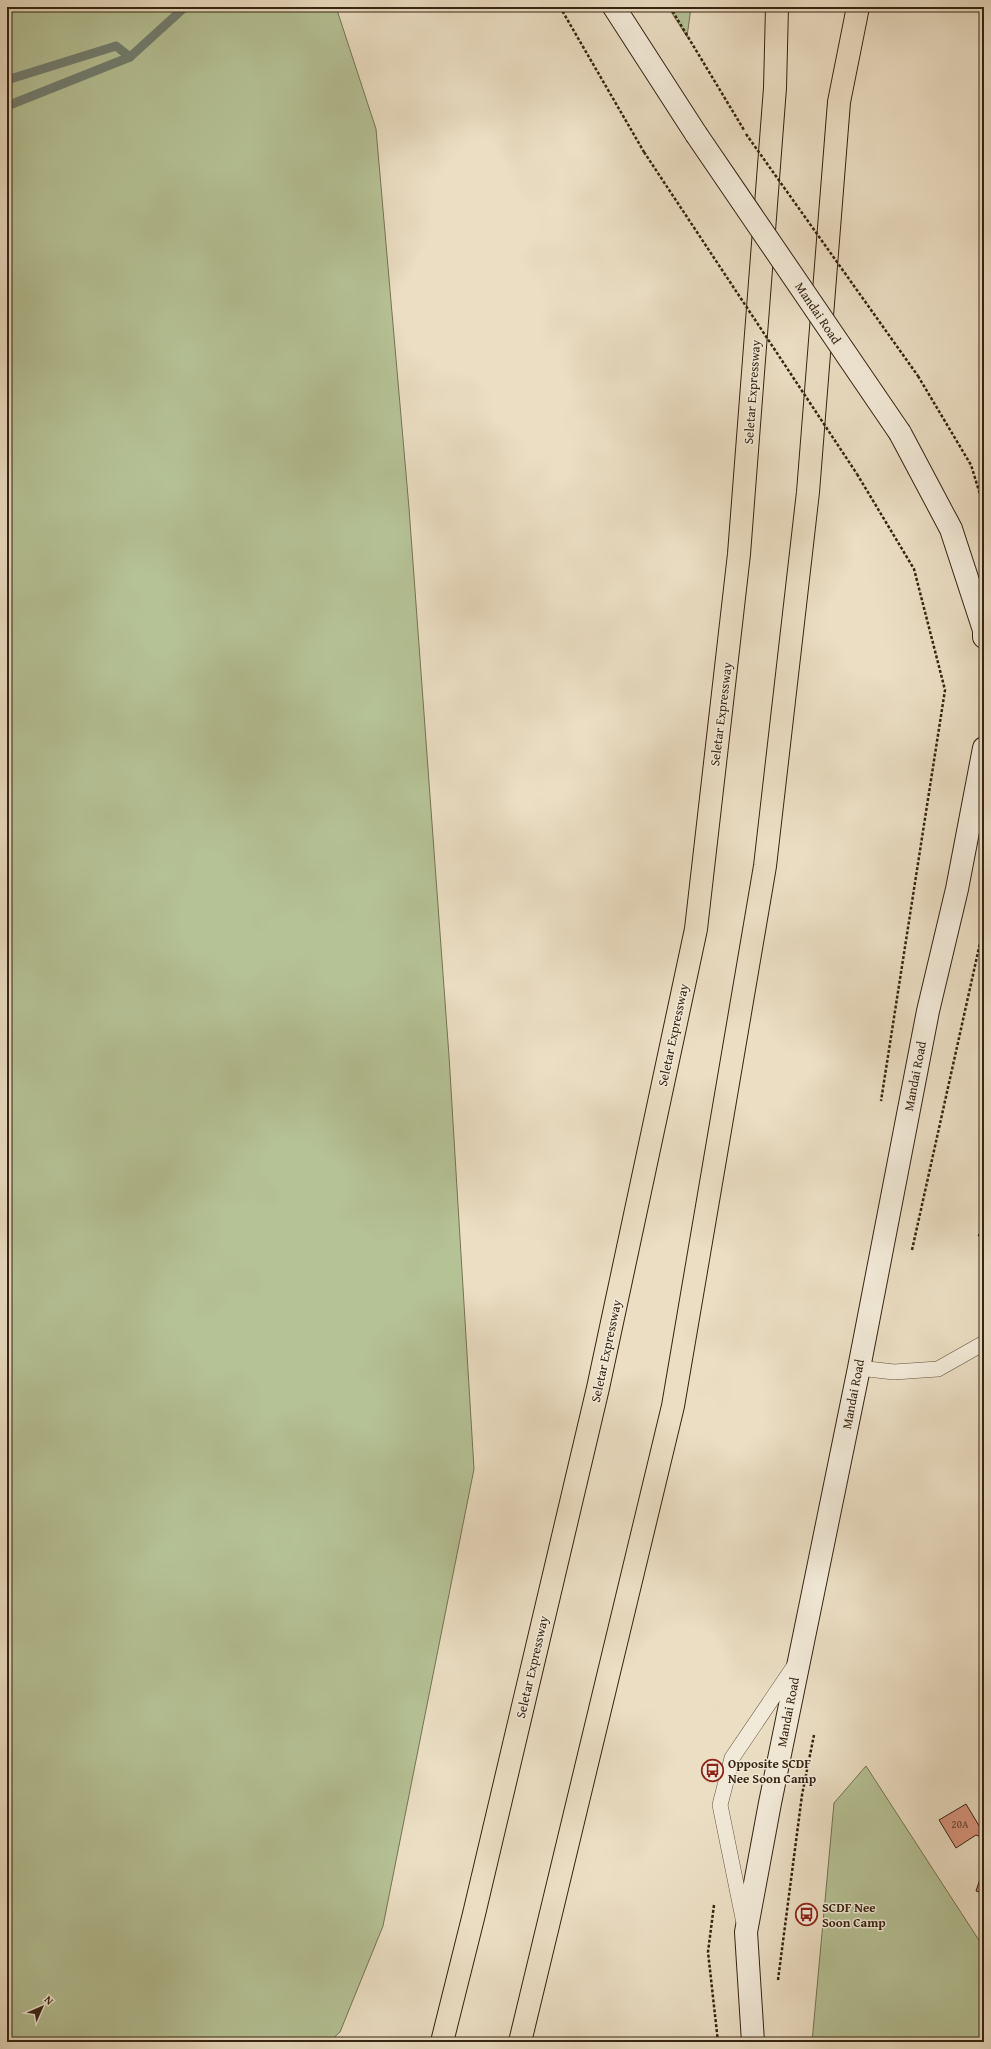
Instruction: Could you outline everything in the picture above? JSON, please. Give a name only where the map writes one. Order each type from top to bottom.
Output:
[{"type":"highway","name":"Seletar Expressway","points":[[442,2042],[478,1899],[598,1388],[696,929],[739,554],[775,88],[777,7]]},
{"type":"highway","points":[[520,2042],[673,1406],[765,866],[808,492],[839,102],[858,7]]},
{"type":"main road","name":"Mandai Road","points":[[614,7],[696,134],[900,433],[951,529],[984,630],[984,637]]},
{"type":"main road","name":"Mandai Road","points":[[752,2042],[746,1932],[799,1659],[859,1368],[928,1011],[956,889],[984,748]]},
{"type":"lane","points":[[859,1368],[894,1372],[938,1370],[984,1343]]},
{"type":"lane","points":[[746,1932],[720,1804],[732,1758],[799,1659]]},
{"type":"path","points":[[560,7],[644,152],[857,474],[914,569],[945,690],[880,1105]]},
{"type":"path","points":[[670,7],[746,134],[918,376],[971,465],[984,507]]},
{"type":"path","points":[[911,1253],[984,925]]},
{"type":"path","points":[[778,1982],[802,1795],[814,1733]]},
{"type":"green space","points":[[7,7],[336,7],[376,129],[409,508],[449,1056],[474,1469],[383,1926],[340,2032],[329,2042],[7,2042]]},
{"type":"green space","points":[[668,7],[691,7],[687,37]]},
{"type":"green space","points":[[866,1766],[984,1948],[984,2042],[812,2042],[834,1803]]},
{"type":"building","points":[[984,1230],[984,1243],[978,1235]]},
{"type":"building","points":[[966,1804],[981,1829],[984,1830],[984,1838],[976,1835],[956,1848],[939,1820]]},
{"type":"building","points":[[984,1867],[984,1893],[976,1891]]},
{"type":"waterway","points":[[7,106],[130,57],[185,7]]},
{"type":"waterway","points":[[7,80],[116,46],[130,57]]},
{"type":"place","name":"Opposite SCDF Nee Soon Camp","points":[[712,1770]]},
{"type":"place","name":"SCDF Nee Soon Camp","points":[[806,1914]]}]
